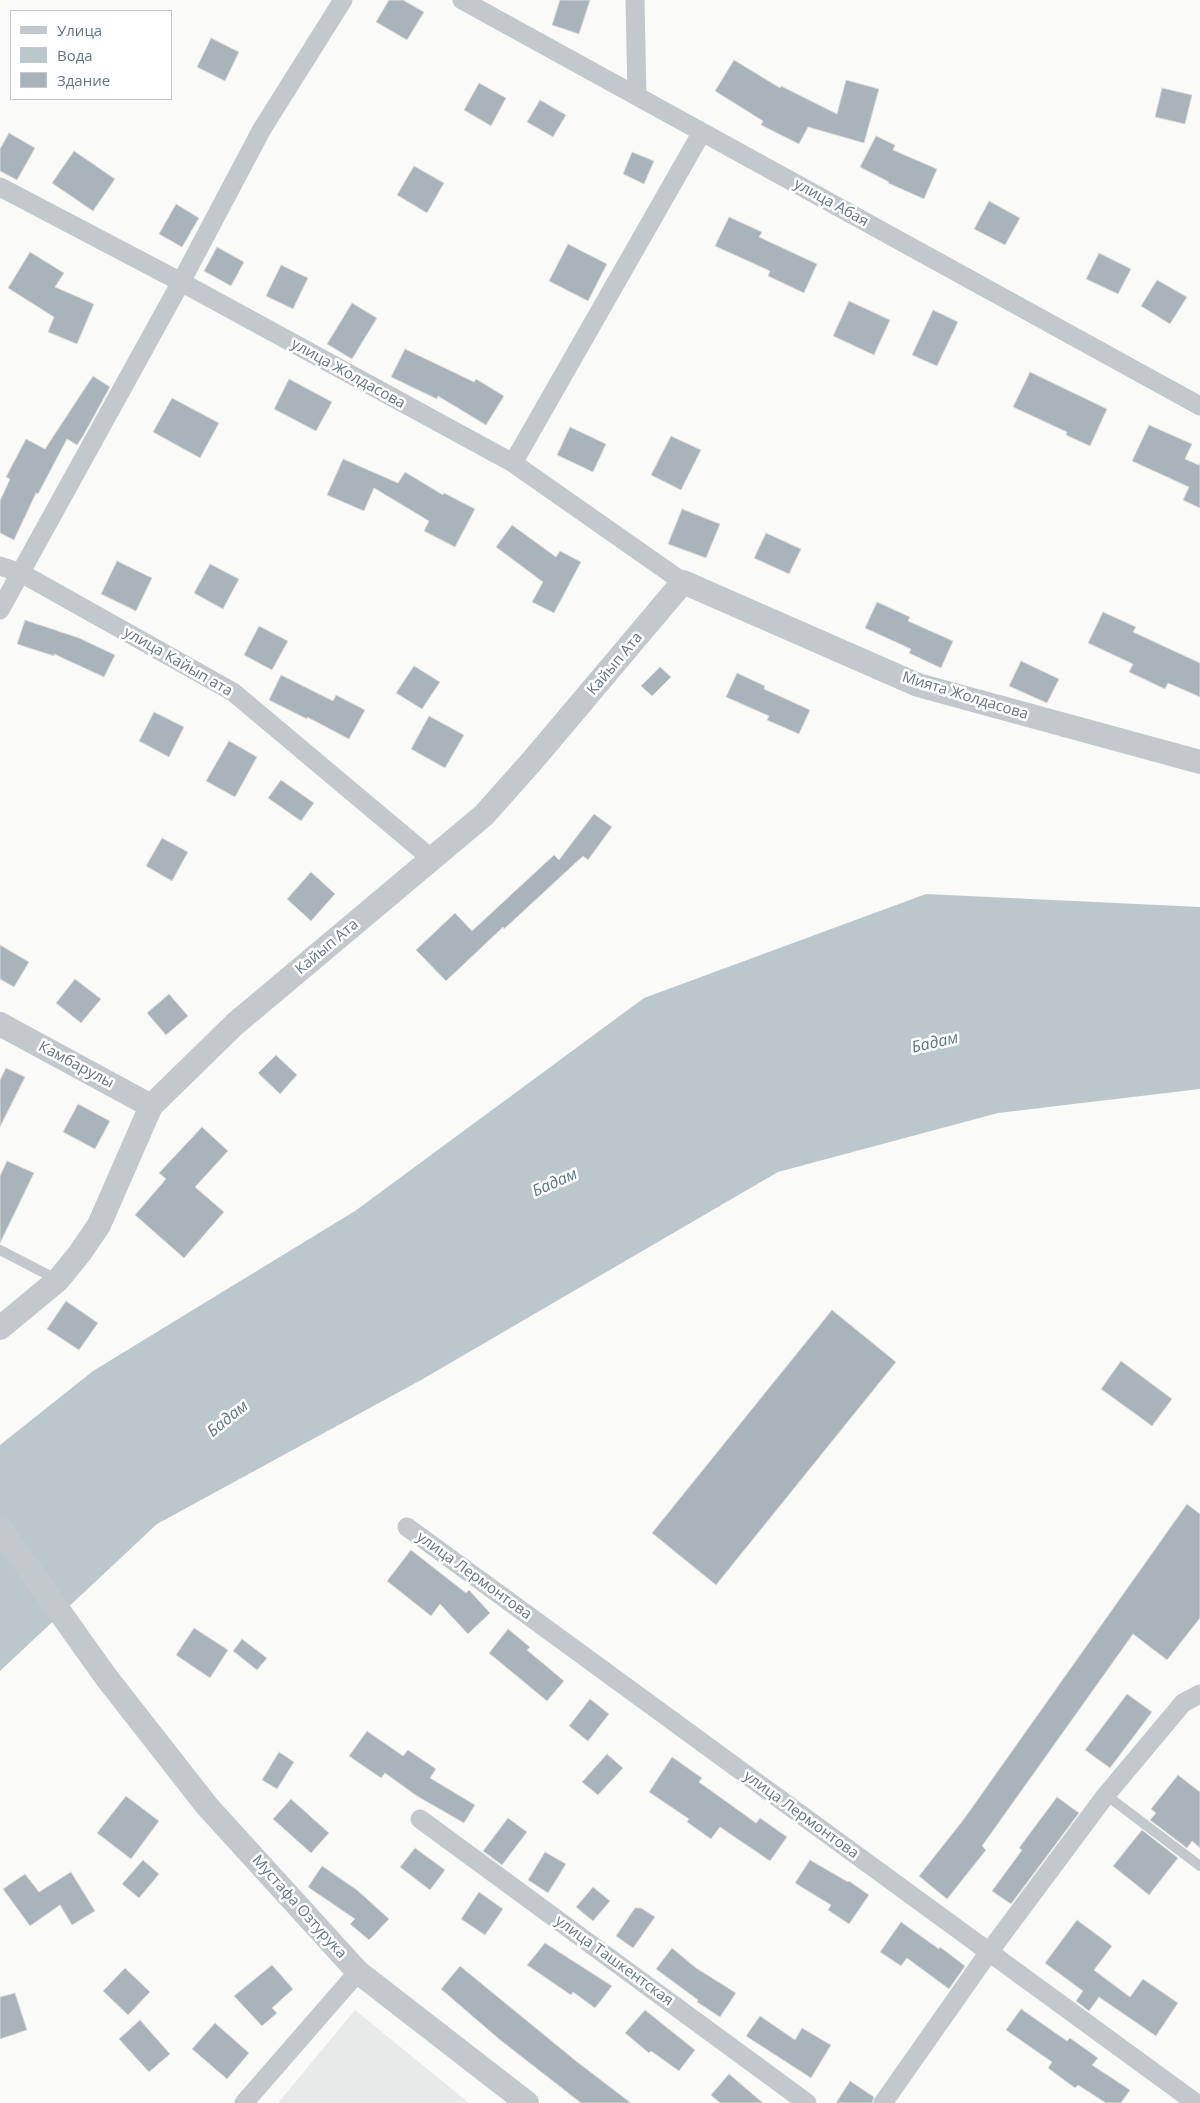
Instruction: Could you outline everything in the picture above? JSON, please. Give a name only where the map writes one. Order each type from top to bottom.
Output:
[{"type":"street","points":[[0,610],[262,129],[343,0]]},
{"type":"street","name":"улица Абая","points":[[462,0],[1200,406]]},
{"type":"street","points":[[635,0],[637,96]]},
{"type":"street","points":[[513,464],[702,132]]},
{"type":"street","name":"улица Жолдасова","points":[[0,187],[180,282],[513,464],[683,582]]},
{"type":"street","name":"улица Кайып ата","points":[[0,566],[21,573],[233,692],[432,859]]},
{"type":"street","name":"Мията Жолдасова","points":[[683,582],[918,685],[1200,762]]},
{"type":"street","name":"Кайып Ата","points":[[0,1328],[58,1280],[80,1253],[99,1225],[151,1106],[235,1024],[490,808],[533,760],[683,582]]},
{"type":"street","name":"Камбарулы","points":[[0,1024],[151,1106]]},
{"type":"street","name":"улица Лермонтова","points":[[407,1527],[1196,2103]]},
{"type":"street","name":"Мустафа Озтурука","points":[[0,1528],[106,1677],[207,1806],[358,1972],[527,2103]]},
{"type":"street","points":[[883,2103],[989,1952],[1106,1795],[1183,1702],[1200,1694]]},
{"type":"street","name":"улица Ташкентская","points":[[420,1819],[807,2103]]},
{"type":"street","points":[[244,2103],[358,1972]]},
{"type":"lane","points":[[0,1250],[58,1280]]},
{"type":"lane","points":[[1106,1795],[1200,1866]]},
{"type":"shaded area","points":[[355,2010],[469,2103],[278,2103]]},
{"type":"water","name":"Бадам","points":[[926,894],[1200,907],[1200,1089],[998,1113],[778,1172],[421,1380],[157,1524],[0,1671],[0,1445],[93,1371],[355,1211],[644,998]]},
{"type":"building","points":[[389,0],[403,0],[424,12],[407,40],[376,22]]},
{"type":"building","points":[[560,0],[590,0],[579,34],[552,25]]},
{"type":"building","points":[[211,38],[239,52],[225,81],[197,67]]},
{"type":"building","points":[[734,60],[780,88],[781,86],[837,114],[846,80],[879,89],[864,143],[808,127],[799,144],[761,125],[763,121],[715,91]]},
{"type":"building","points":[[479,83],[506,98],[491,126],[464,110]]},
{"type":"building","points":[[1162,88],[1192,95],[1185,124],[1155,117]]},
{"type":"building","points":[[540,100],[566,115],[553,137],[527,122]]},
{"type":"building","points":[[9,133],[35,148],[17,180],[0,171],[0,149]]},
{"type":"building","points":[[876,136],[895,145],[893,150],[937,169],[924,199],[888,183],[860,167]]},
{"type":"building","points":[[74,151],[115,179],[93,211],[52,183]]},
{"type":"building","points":[[632,152],[654,161],[644,184],[623,174]]},
{"type":"building","points":[[414,166],[444,183],[427,213],[397,195]]},
{"type":"building","points":[[989,201],[1020,218],[1005,245],[974,229]]},
{"type":"building","points":[[176,204],[199,218],[182,247],[159,234]]},
{"type":"building","points":[[729,217],[762,232],[759,237],[817,264],[804,293],[768,276],[770,271],[715,246]]},
{"type":"building","points":[[568,244],[607,264],[588,301],[549,281]]},
{"type":"building","points":[[217,247],[244,262],[231,286],[204,271]]},
{"type":"building","points":[[30,252],[64,273],[55,287],[94,304],[77,344],[48,332],[54,317],[8,288]]},
{"type":"building","points":[[1099,253],[1131,269],[1118,294],[1086,279]]},
{"type":"building","points":[[281,265],[308,278],[293,309],[266,296]]},
{"type":"building","points":[[1157,280],[1187,297],[1170,324],[1141,306]]},
{"type":"building","points":[[849,301],[890,320],[874,355],[833,336]]},
{"type":"building","points":[[352,303],[377,318],[352,359],[327,344]]},
{"type":"building","points":[[933,310],[958,322],[937,366],[912,355]]},
{"type":"building","points":[[405,349],[474,382],[476,379],[504,396],[486,425],[438,396],[437,399],[391,377]]},
{"type":"building","points":[[1030,372],[1107,409],[1090,446],[1066,435],[1067,432],[1013,407]]},
{"type":"building","points":[[93,376],[110,387],[83,436],[77,445],[67,439],[38,494],[36,493],[14,540],[0,533],[0,501],[10,479],[6,477],[26,439],[45,449]]},
{"type":"building","points":[[289,379],[332,402],[316,431],[274,409]]},
{"type":"building","points":[[172,398],[219,423],[200,458],[153,432]]},
{"type":"building","points":[[1149,425],[1192,444],[1185,459],[1199,465],[1200,463],[1200,508],[1183,500],[1189,487],[1132,461]]},
{"type":"building","points":[[570,427],[606,444],[593,472],[557,455]]},
{"type":"building","points":[[671,436],[701,450],[681,490],[651,475]]},
{"type":"building","points":[[343,459],[398,483],[405,472],[443,495],[444,493],[475,509],[455,547],[424,531],[429,521],[374,488],[364,511],[327,495]]},
{"type":"building","points":[[682,509],[720,524],[706,558],[668,544]]},
{"type":"building","points":[[512,525],[556,557],[560,551],[581,562],[554,613],[532,602],[543,582],[496,547]]},
{"type":"building","points":[[766,533],[801,549],[789,574],[754,558]]},
{"type":"building","points":[[117,561],[152,578],[136,611],[101,594]]},
{"type":"building","points":[[210,564],[239,579],[223,609],[194,593]]},
{"type":"building","points":[[877,602],[910,617],[908,621],[953,641],[941,668],[909,653],[911,649],[865,628]]},
{"type":"building","points":[[1103,612],[1136,627],[1133,632],[1200,663],[1200,697],[1168,683],[1165,689],[1129,672],[1133,664],[1088,643]]},
{"type":"building","points":[[25,620],[79,638],[115,655],[104,677],[54,654],[54,656],[17,644]]},
{"type":"building","points":[[259,626],[288,641],[272,670],[244,655]]},
{"type":"building","points":[[1021,661],[1059,679],[1047,703],[1009,686]]},
{"type":"building","points":[[414,666],[440,682],[422,709],[396,693]]},
{"type":"building","points":[[660,667],[671,677],[652,696],[641,686]]},
{"type":"building","points":[[737,673],[765,686],[764,689],[810,710],[799,734],[767,720],[769,716],[726,697]]},
{"type":"building","points":[[281,675],[333,701],[336,695],[365,710],[349,739],[269,700]]},
{"type":"building","points":[[154,712],[184,727],[169,757],[139,741]]},
{"type":"building","points":[[429,716],[464,735],[445,768],[411,749]]},
{"type":"building","points":[[229,741],[257,757],[235,797],[206,781]]},
{"type":"building","points":[[281,780],[314,803],[301,821],[268,798]]},
{"type":"building","points":[[594,814],[612,827],[588,860],[583,856],[446,981],[416,950],[455,913],[472,931],[554,855],[559,860]]},
{"type":"building","points":[[162,838],[188,852],[172,881],[146,866]]},
{"type":"building","points":[[311,872],[335,894],[311,921],[287,899]]},
{"type":"building","points":[[0,945],[29,962],[14,987],[0,979]]},
{"type":"building","points":[[75,979],[101,999],[81,1023],[56,1003]]},
{"type":"building","points":[[169,994],[188,1016],[166,1035],[147,1013]]},
{"type":"building","points":[[276,1055],[297,1075],[280,1094],[258,1073]]},
{"type":"building","points":[[6,1068],[25,1077],[0,1127],[0,1080]]},
{"type":"building","points":[[78,1104],[110,1121],[95,1149],[63,1132]]},
{"type":"building","points":[[202,1127],[228,1151],[195,1187],[224,1212],[184,1258],[135,1215],[166,1179],[159,1173]]},
{"type":"building","points":[[7,1161],[34,1173],[0,1243],[0,1176]]},
{"type":"building","points":[[66,1301],[98,1323],[79,1350],[47,1329]]},
{"type":"building","points":[[832,1310],[896,1362],[716,1585],[652,1533]]},
{"type":"building","points":[[1121,1361],[1172,1399],[1152,1426],[1101,1389]]},
{"type":"building","points":[[1187,1504],[1200,1514],[1200,1618],[1167,1660],[1133,1634],[982,1846],[986,1850],[947,1899],[919,1876],[964,1819]]},
{"type":"building","points":[[411,1550],[466,1593],[469,1590],[490,1613],[468,1634],[440,1604],[431,1616],[387,1581]]},
{"type":"building","points":[[194,1628],[228,1650],[210,1678],[176,1655]]},
{"type":"building","points":[[508,1629],[530,1647],[527,1650],[564,1681],[547,1701],[489,1653]]},
{"type":"building","points":[[242,1639],[267,1658],[257,1670],[233,1651]]},
{"type":"building","points":[[1127,1694],[1152,1712],[1110,1768],[1085,1750]]},
{"type":"building","points":[[590,1699],[609,1714],[588,1741],[569,1726]]},
{"type":"building","points":[[367,1731],[403,1756],[408,1750],[436,1769],[430,1778],[475,1805],[464,1823],[417,1796],[385,1773],[381,1778],[349,1756]]},
{"type":"building","points":[[279,1752],[294,1762],[277,1789],[262,1780]]},
{"type":"building","points":[[607,1754],[623,1768],[598,1795],[582,1782]]},
{"type":"building","points":[[672,1757],[702,1778],[699,1782],[756,1823],[760,1818],[787,1837],[770,1861],[720,1827],[711,1839],[687,1822],[689,1819],[649,1792]]},
{"type":"building","points":[[1178,1775],[1200,1792],[1200,1848],[1192,1841],[1187,1848],[1150,1820],[1156,1813],[1151,1809]]},
{"type":"building","points":[[126,1796],[159,1821],[131,1859],[97,1833]]},
{"type":"building","points":[[1057,1797],[1079,1813],[1011,1904],[992,1891],[1022,1850],[1019,1848]]},
{"type":"building","points":[[291,1799],[329,1833],[311,1853],[273,1819]]},
{"type":"building","points":[[508,1818],[527,1832],[502,1865],[483,1851]]},
{"type":"building","points":[[1142,1830],[1178,1858],[1149,1895],[1113,1866]]},
{"type":"building","points":[[415,1848],[445,1870],[430,1890],[400,1867]]},
{"type":"building","points":[[545,1852],[566,1864],[548,1893],[528,1880]]},
{"type":"building","points":[[143,1860],[159,1874],[139,1898],[122,1884]]},
{"type":"building","points":[[810,1860],[849,1881],[869,1895],[849,1924],[828,1910],[831,1905],[795,1883]]},
{"type":"building","points":[[322,1866],[357,1890],[389,1919],[369,1940],[350,1924],[355,1919],[308,1887]]},
{"type":"building","points":[[71,1872],[95,1911],[72,1925],[60,1905],[30,1926],[3,1889],[25,1874],[39,1892]]},
{"type":"building","points":[[593,1887],[610,1901],[593,1921],[576,1907]]},
{"type":"building","points":[[479,1892],[503,1909],[485,1935],[461,1919]]},
{"type":"building","points":[[635,1908],[641,1908],[655,1917],[633,1948],[616,1936]]},
{"type":"building","points":[[1077,1920],[1112,1946],[1094,1970],[1130,1997],[1143,1979],[1178,2003],[1156,2036],[1099,1997],[1089,2011],[1076,2001],[1083,1991],[1045,1963]]},
{"type":"building","points":[[901,1922],[965,1966],[949,1989],[907,1958],[901,1966],[880,1952]]},
{"type":"building","points":[[545,1943],[612,1986],[595,2008],[573,1992],[571,1995],[527,1965]]},
{"type":"building","points":[[672,1948],[696,1968],[736,1993],[720,2017],[697,2002],[698,2000],[656,1969]]},
{"type":"building","points":[[272,1965],[293,1989],[272,2008],[277,2013],[262,2026],[234,1996]]},
{"type":"building","points":[[460,1966],[576,2061],[631,2103],[581,2103],[499,2039],[441,1989]]},
{"type":"building","points":[[125,1968],[150,1992],[128,2015],[103,1991]]},
{"type":"building","points":[[15,1993],[27,2030],[0,2039],[0,1997]]},
{"type":"building","points":[[1021,2009],[1067,2041],[1070,2038],[1098,2058],[1092,2065],[1130,2090],[1121,2103],[1106,2103],[1078,2085],[1075,2088],[1048,2068],[1052,2062],[1006,2030]]},
{"type":"building","points":[[645,2010],[695,2050],[679,2071],[651,2051],[649,2053],[625,2033]]},
{"type":"building","points":[[760,2016],[795,2040],[802,2028],[831,2045],[811,2078],[746,2036]]},
{"type":"building","points":[[140,2020],[170,2054],[149,2072],[119,2039]]},
{"type":"building","points":[[215,2023],[249,2053],[227,2079],[192,2049]]},
{"type":"building","points":[[729,2074],[763,2103],[720,2103],[711,2095]]},
{"type":"building","points":[[850,2081],[874,2097],[872,2103],[836,2103]]}]
